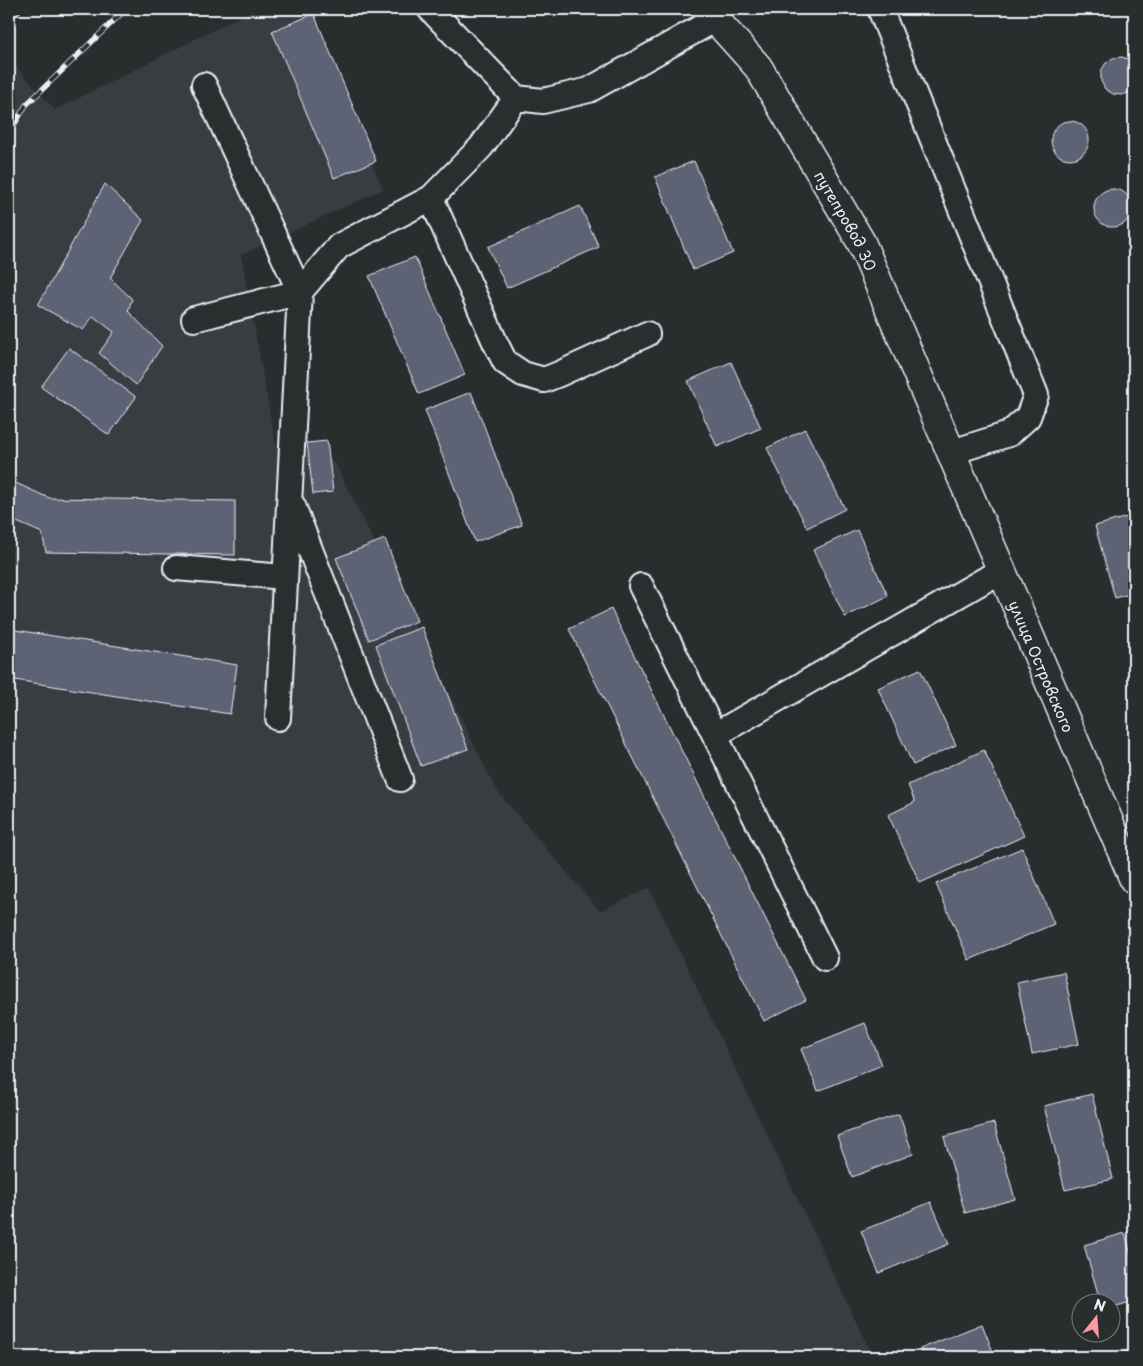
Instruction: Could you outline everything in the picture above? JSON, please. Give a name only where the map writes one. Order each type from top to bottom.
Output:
[{"type":"main road","name":"путепровод 30","points":[[711,14],[758,67],[862,242],[952,452]]},
{"type":"main road","name":"улица Островского","points":[[952,452],[1134,880]]},
{"type":"street","points":[[430,9],[516,98],[543,101],[589,90],[711,14]]},
{"type":"street","points":[[880,9],[1036,394],[1028,417],[1009,434],[952,452]]},
{"type":"street","points":[[204,85],[300,292],[278,718]]},
{"type":"street","points":[[194,319],[300,292],[338,246],[431,198],[481,147],[516,98]]},
{"type":"street","points":[[431,198],[505,362],[523,374],[544,380],[646,334]]},
{"type":"street","points":[[289,497],[400,779]]},
{"type":"street","points":[[176,568],[285,577]]},
{"type":"street","points":[[715,735],[1002,570]]},
{"type":"street","points":[[641,586],[825,958]]},
{"type":"shaded area","points":[[255,9],[304,9],[383,189],[241,255],[276,447],[335,463],[497,791],[600,911],[649,888],[873,1357],[9,1357],[9,66],[12,62],[55,110]]},
{"type":"building","points":[[314,14],[376,161],[334,178],[272,31]]},
{"type":"building","points":[[1122,57],[1131,60],[1134,64],[1134,88],[1131,92],[1122,95],[1113,94],[1105,89],[1101,81],[1101,71],[1106,63],[1113,58]]},
{"type":"building","points":[[1070,121],[1083,127],[1089,140],[1083,153],[1070,159],[1057,153],[1051,140],[1057,127]]},
{"type":"building","points":[[694,161],[733,253],[693,270],[655,177]]},
{"type":"building","points":[[105,184],[143,220],[110,278],[132,299],[128,311],[162,346],[136,385],[99,353],[114,332],[93,316],[83,330],[38,305]]},
{"type":"building","points":[[1113,189],[1126,195],[1132,208],[1126,221],[1113,227],[1100,221],[1094,208],[1100,195]]},
{"type":"building","points":[[580,206],[599,247],[507,288],[488,247]]},
{"type":"building","points":[[415,257],[465,375],[419,394],[369,276]]},
{"type":"building","points":[[69,348],[136,397],[109,435],[41,387]]},
{"type":"building","points":[[731,362],[761,428],[717,447],[688,381]]},
{"type":"building","points":[[471,392],[522,525],[475,542],[425,410]]},
{"type":"building","points":[[805,429],[845,509],[807,528],[767,448]]},
{"type":"building","points":[[327,441],[333,492],[313,494],[307,443]]},
{"type":"building","points":[[9,480],[49,498],[235,501],[235,555],[46,552],[42,533],[10,519],[9,521]]},
{"type":"building","points":[[1134,515],[1134,593],[1115,598],[1095,526]]},
{"type":"building","points":[[857,530],[888,596],[845,617],[813,550]]},
{"type":"building","points":[[385,539],[417,621],[369,640],[336,558]]},
{"type":"building","points":[[611,609],[806,1000],[764,1021],[569,629]]},
{"type":"building","points":[[422,627],[468,749],[421,766],[376,645]]},
{"type":"building","points":[[9,629],[237,665],[230,714],[9,679]]},
{"type":"building","points":[[920,669],[956,745],[913,765],[878,688]]},
{"type":"building","points":[[1134,669],[1134,683],[1131,670]]},
{"type":"building","points":[[984,750],[1024,836],[920,883],[888,815],[915,802],[908,785]]},
{"type":"building","points":[[1022,848],[1054,924],[969,960],[936,884]]},
{"type":"building","points":[[1064,972],[1079,1044],[1032,1054],[1017,982]]},
{"type":"building","points":[[865,1023],[882,1065],[818,1091],[801,1049]]},
{"type":"building","points":[[1092,1094],[1113,1179],[1065,1190],[1044,1106]]},
{"type":"building","points":[[899,1114],[913,1154],[852,1177],[837,1136]]},
{"type":"building","points":[[994,1123],[1015,1199],[965,1213],[944,1137]]},
{"type":"building","points":[[931,1202],[949,1244],[879,1273],[861,1231]]},
{"type":"building","points":[[1125,1233],[1134,1266],[1134,1301],[1120,1305],[1120,1294],[1098,1294],[1084,1245]]},
{"type":"building","points":[[982,1324],[995,1357],[923,1357],[920,1349]]},
{"type":"building","points":[[1134,1349],[1134,1357],[1113,1357],[1113,1355]]},
{"type":"railway","points":[[9,18],[20,9]]},
{"type":"railway","points":[[9,133],[26,105],[126,9]]}]
